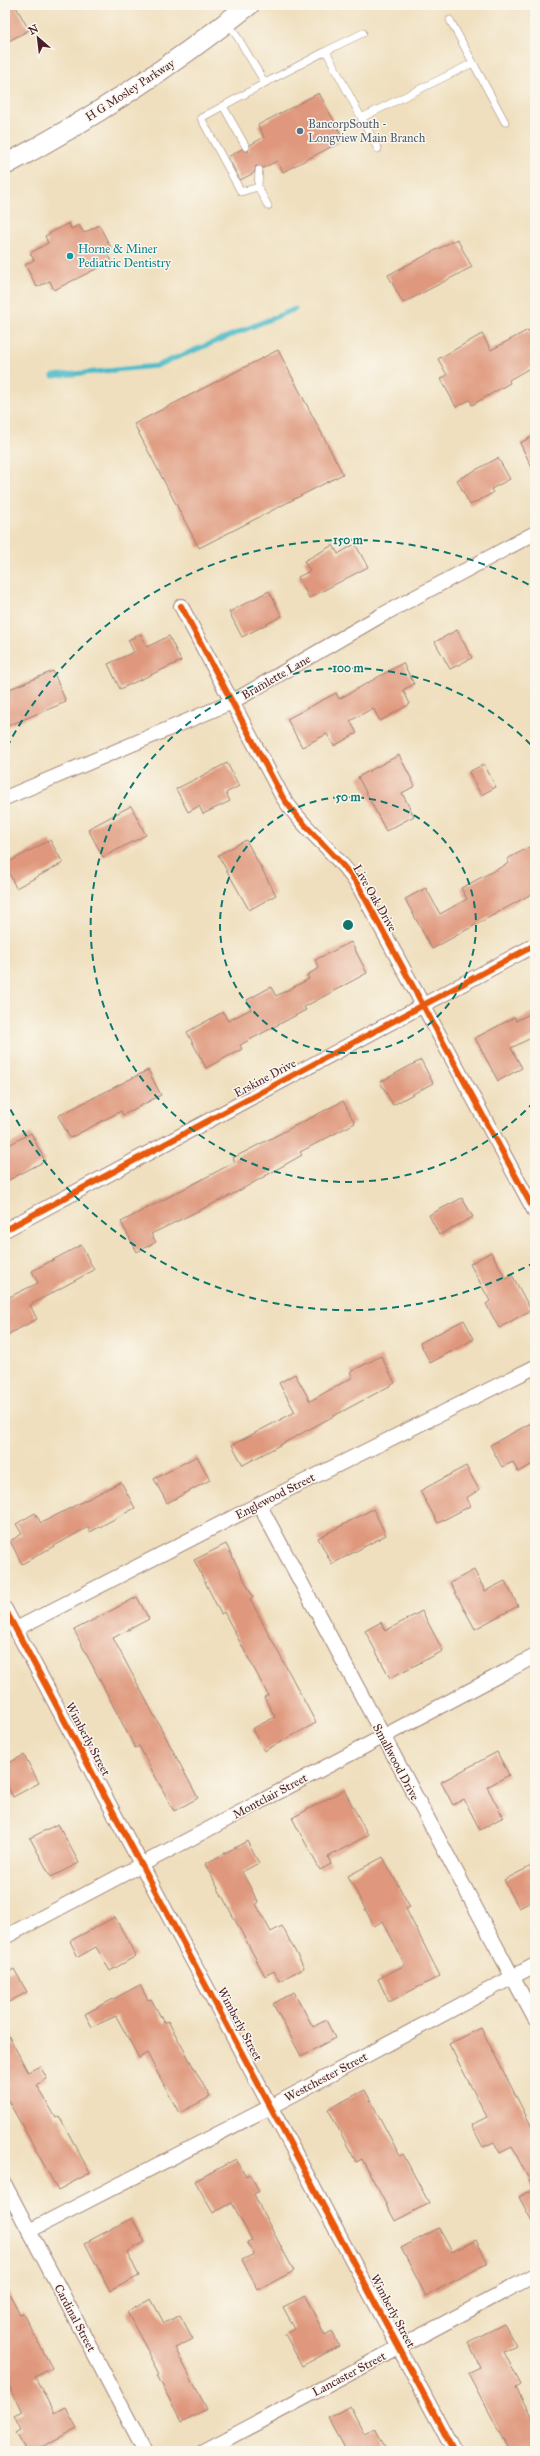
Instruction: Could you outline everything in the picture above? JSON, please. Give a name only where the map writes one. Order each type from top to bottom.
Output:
[{"type":"main road","name":"H G Mosley Parkway","points":[[5,165],[120,99],[193,49],[248,5]]},
{"type":"street","name":"Bramlette Lane","points":[[5,798],[232,702],[380,616],[535,534]]},
{"type":"street","name":"Live Oak Drive","points":[[181,606],[286,802],[302,822],[340,860],[358,885],[421,1006],[535,1212]]},
{"type":"street","name":"Erskine Drive","points":[[5,1230],[535,945]]},
{"type":"street","name":"Englewood Street","points":[[16,1629],[259,1504],[535,1367]]},
{"type":"street","name":"Smallwood Drive","points":[[259,1504],[535,2019]]},
{"type":"street","name":"Wimberly Street","points":[[5,1610],[143,1864],[454,2451]]},
{"type":"street","name":"Montclair Street","points":[[5,1937],[535,1656]]},
{"type":"street","name":"Westchester Street","points":[[30,2231],[272,2106],[535,1965]]},
{"type":"street","name":"Cardinal Street","points":[[5,2185],[145,2451]]},
{"type":"street","name":"Lancaster Street","points":[[204,2451],[535,2275]]},
{"type":"lane","points":[[450,20],[505,122]]},
{"type":"lane","points":[[228,21],[265,83]]},
{"type":"lane","points":[[258,187],[241,192],[201,118],[265,83],[363,33]]},
{"type":"lane","points":[[326,51],[378,149]]},
{"type":"lane","points":[[361,118],[473,63]]},
{"type":"lane","points":[[224,106],[246,147]]},
{"type":"lane","points":[[259,170],[258,187],[268,206]]},
{"type":"building","points":[[5,5],[15,5],[29,30],[5,43]]},
{"type":"building","name":"BancorpSouth - Longview Main Branch","points":[[319,93],[344,140],[283,172],[277,161],[263,168],[256,166],[254,173],[240,180],[228,157],[242,149],[248,152],[250,145],[264,137],[258,125]]},
{"type":"building","name":"Horne & Miner Pediatric Dentistry","points":[[69,223],[71,229],[79,225],[84,233],[99,225],[111,248],[106,251],[112,261],[54,290],[50,281],[37,287],[25,265],[34,260],[30,253],[48,243],[45,236]]},
{"type":"building","points":[[457,239],[472,267],[403,303],[388,275]]},
{"type":"building","points":[[528,330],[535,343],[535,365],[509,380],[510,383],[472,405],[470,400],[456,407],[441,379],[447,375],[438,359],[482,334],[491,350]]},
{"type":"building","points":[[278,350],[343,474],[199,548],[134,424]]},
{"type":"building","points":[[535,435],[535,474],[520,443]]},
{"type":"building","points":[[498,458],[510,479],[491,489],[493,493],[470,505],[457,480]]},
{"type":"building","points":[[355,544],[368,567],[309,598],[298,577],[310,571],[304,561],[333,545],[338,554]]},
{"type":"building","points":[[269,591],[282,616],[242,637],[229,612]]},
{"type":"building","points":[[457,630],[472,658],[450,669],[435,642]]},
{"type":"building","points":[[141,634],[147,647],[169,636],[181,661],[120,689],[108,664],[134,652],[128,640]]},
{"type":"building","points":[[403,663],[414,684],[403,690],[410,704],[380,721],[373,708],[350,721],[357,733],[334,746],[327,734],[302,747],[287,719],[336,693],[339,699]]},
{"type":"building","points":[[53,671],[66,702],[5,727],[5,691]]},
{"type":"building","points":[[399,755],[415,786],[402,793],[414,816],[386,831],[358,777]]},
{"type":"building","points":[[227,763],[239,786],[226,793],[230,801],[203,814],[199,806],[188,812],[176,789]]},
{"type":"building","points":[[484,764],[496,787],[481,795],[469,772]]},
{"type":"building","points":[[131,806],[146,835],[103,857],[88,829]]},
{"type":"building","points":[[50,840],[63,863],[16,888],[5,864]]},
{"type":"building","points":[[246,840],[276,895],[249,910],[218,855]]},
{"type":"building","points":[[535,844],[535,892],[432,949],[405,899],[426,888],[440,914],[467,899],[461,888],[509,863],[507,859]]},
{"type":"building","points":[[351,942],[367,973],[304,1007],[306,1010],[240,1045],[242,1049],[206,1068],[187,1032],[223,1012],[228,1021],[251,1009],[247,1000],[271,987],[276,996],[309,979],[307,975],[319,968],[315,960]]},
{"type":"building","points":[[535,1011],[535,1036],[511,1048],[522,1068],[498,1081],[475,1038],[515,1017],[516,1021]]},
{"type":"building","points":[[421,1060],[433,1083],[393,1105],[380,1082]]},
{"type":"building","points":[[148,1070],[161,1095],[123,1115],[121,1111],[70,1138],[58,1116]]},
{"type":"building","points":[[343,1101],[355,1123],[300,1152],[302,1155],[237,1192],[151,1234],[156,1242],[137,1252],[121,1222],[235,1162],[233,1158]]},
{"type":"building","points":[[31,1133],[45,1161],[5,1182],[5,1147]]},
{"type":"building","points":[[462,1198],[473,1217],[439,1235],[429,1215]]},
{"type":"building","points":[[81,1245],[94,1270],[30,1305],[37,1319],[5,1336],[5,1299],[38,1283],[32,1271]]},
{"type":"building","points":[[491,1252],[506,1279],[512,1275],[531,1310],[499,1328],[486,1304],[490,1301],[470,1264]]},
{"type":"building","points":[[464,1320],[474,1339],[430,1363],[420,1343]]},
{"type":"building","points":[[381,1356],[395,1383],[243,1465],[232,1445],[295,1412],[279,1383],[295,1374],[310,1401],[353,1377],[350,1372]]},
{"type":"building","points":[[535,1421],[535,1463],[518,1472],[513,1462],[502,1467],[490,1445]]},
{"type":"building","points":[[197,1456],[210,1480],[167,1503],[154,1479]]},
{"type":"building","points":[[466,1466],[479,1490],[466,1498],[470,1506],[438,1523],[420,1491]]},
{"type":"building","points":[[121,1482],[135,1508],[90,1532],[88,1527],[22,1564],[10,1541],[22,1534],[16,1524],[35,1513],[41,1523]]},
{"type":"building","points":[[373,1509],[386,1535],[332,1564],[318,1538]]},
{"type":"building","points":[[226,1544],[253,1597],[250,1599],[316,1723],[264,1751],[252,1729],[275,1717],[264,1697],[268,1695],[224,1612],[221,1614],[194,1560]]},
{"type":"building","points":[[474,1570],[485,1591],[505,1581],[518,1606],[475,1629],[450,1583]]},
{"type":"building","points":[[137,1597],[149,1619],[113,1638],[198,1798],[174,1811],[139,1746],[135,1748],[74,1630]]},
{"type":"building","points":[[422,1611],[443,1651],[390,1678],[365,1631],[381,1622],[385,1631]]},
{"type":"building","points":[[497,1752],[509,1775],[487,1787],[503,1817],[480,1830],[464,1799],[453,1805],[441,1782]]},
{"type":"building","points":[[24,1755],[39,1783],[13,1797],[5,1782],[5,1765]]},
{"type":"building","points":[[344,1790],[368,1835],[328,1857],[331,1864],[320,1870],[292,1818]]},
{"type":"building","points":[[58,1824],[79,1863],[51,1877],[30,1838]]},
{"type":"building","points":[[247,1841],[259,1863],[242,1872],[258,1902],[256,1904],[271,1932],[282,1926],[304,1968],[279,1981],[274,1971],[265,1976],[205,1864]]},
{"type":"building","points":[[383,1857],[410,1907],[406,1909],[440,1976],[389,2002],[378,1979],[405,1965],[383,1921],[374,1926],[348,1876]]},
{"type":"building","points":[[535,1864],[535,1900],[519,1908],[504,1880]]},
{"type":"building","points":[[115,1917],[136,1956],[110,1971],[96,1947],[78,1957],[70,1941]]},
{"type":"building","points":[[14,1969],[27,1992],[5,2004],[5,1974]]},
{"type":"building","points":[[140,1985],[148,2000],[151,1999],[164,2023],[168,2021],[210,2097],[179,2113],[147,2053],[139,2058],[116,2016],[92,2027],[85,2014]]},
{"type":"building","points":[[294,1992],[313,2027],[326,2020],[335,2038],[301,2056],[273,2004]]},
{"type":"building","points":[[481,2028],[535,2133],[535,2227],[519,2197],[534,2189],[512,2147],[500,2153],[494,2142],[483,2147],[471,2125],[487,2117],[449,2044]]},
{"type":"building","points":[[5,2029],[28,2072],[40,2066],[47,2079],[37,2085],[56,2118],[59,2116],[90,2173],[58,2190],[5,2095]]},
{"type":"building","points":[[365,2090],[400,2156],[403,2154],[429,2203],[395,2221],[362,2159],[356,2162],[328,2109]]},
{"type":"building","points":[[236,2159],[246,2176],[250,2174],[259,2191],[254,2194],[294,2271],[258,2290],[242,2260],[254,2254],[247,2242],[252,2240],[232,2203],[213,2213],[195,2181]]},
{"type":"building","points":[[132,2218],[145,2242],[127,2252],[139,2276],[110,2291],[85,2243]]},
{"type":"building","points":[[439,2228],[452,2252],[476,2240],[488,2263],[426,2296],[401,2248]]},
{"type":"building","points":[[5,2286],[20,2314],[23,2313],[52,2368],[35,2377],[54,2413],[65,2407],[77,2428],[34,2451],[26,2451],[16,2433],[21,2430],[14,2416],[22,2412],[5,2377]]},
{"type":"building","points":[[305,2296],[325,2335],[332,2331],[339,2346],[302,2366],[285,2334],[295,2329],[283,2307]]},
{"type":"building","points":[[151,2299],[164,2323],[180,2315],[193,2339],[175,2348],[207,2409],[181,2422],[157,2375],[160,2374],[127,2312]]},
{"type":"building","points":[[504,2324],[516,2346],[504,2352],[521,2385],[516,2388],[535,2423],[535,2447],[528,2451],[509,2451],[468,2373],[480,2367],[468,2342]]},
{"type":"building","points":[[350,2406],[364,2433],[375,2428],[387,2451],[346,2451],[328,2418]]},
{"type":"waterway","points":[[53,376],[156,366],[295,309]]},
{"type":"cycle path","points":[[181,606],[282,796],[290,808],[340,862],[358,885],[535,1212]]},
{"type":"cycle path","points":[[5,1230],[535,945]]},
{"type":"cycle path","points":[[5,1609],[454,2451]]},
{"type":"place","name":"BancorpSouth - Longview Main Branch","points":[[300,131]]},
{"type":"place","name":"Horne & Miner Pediatric Dentistry","points":[[70,256]]}]
